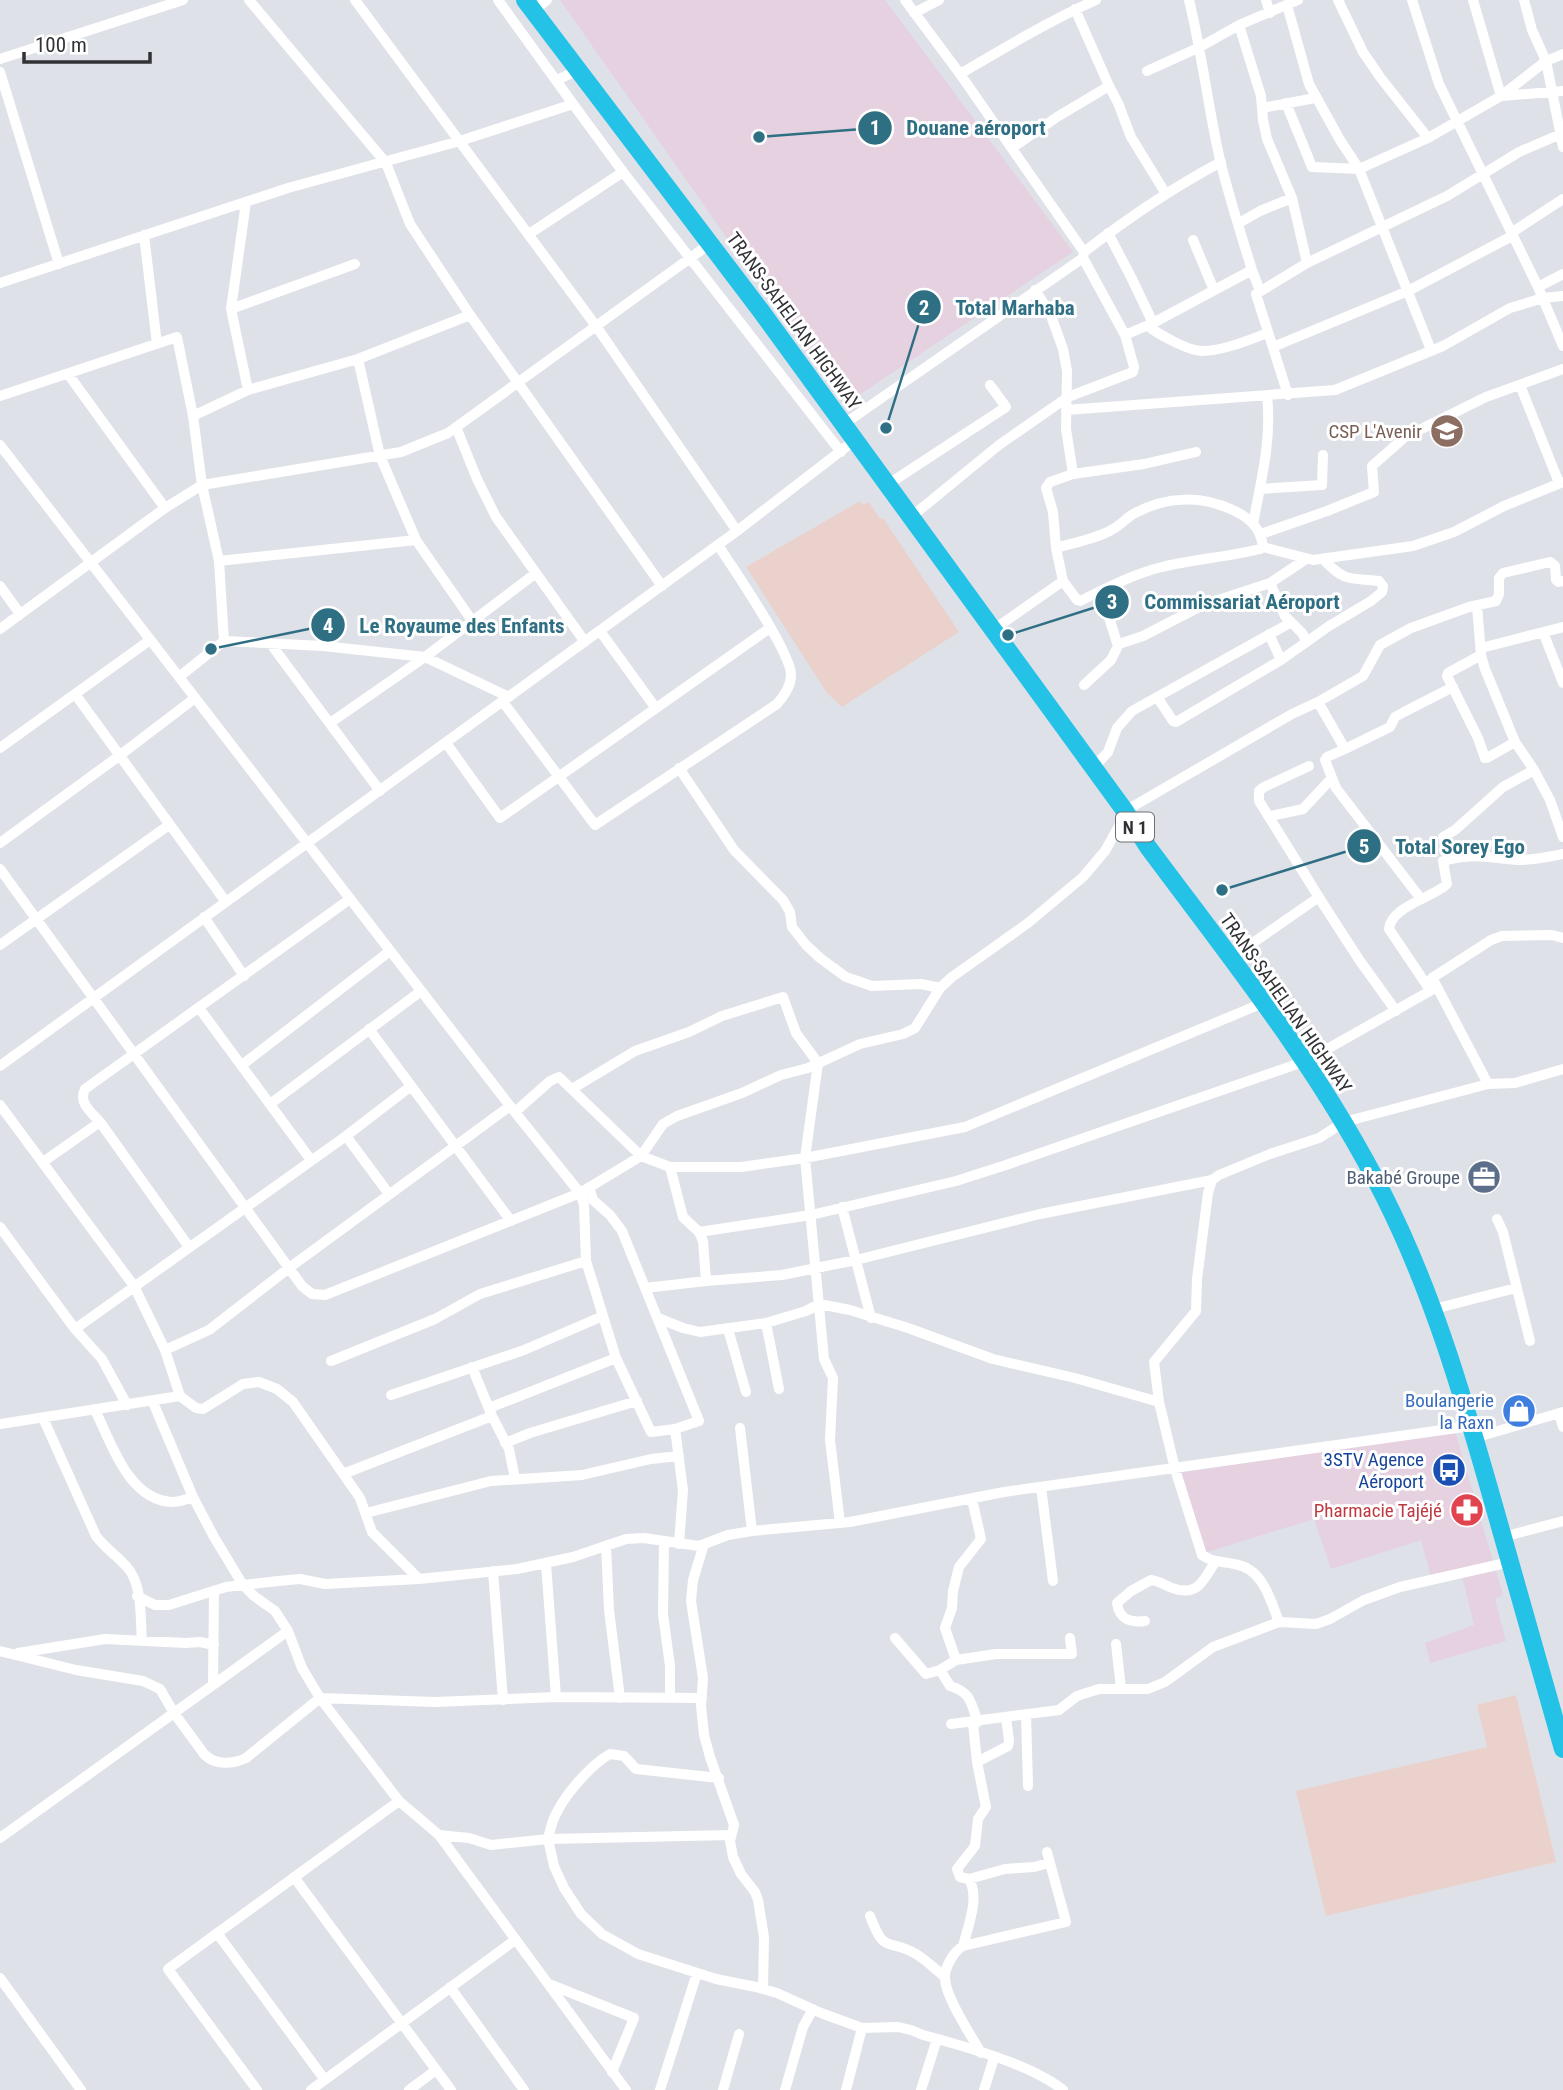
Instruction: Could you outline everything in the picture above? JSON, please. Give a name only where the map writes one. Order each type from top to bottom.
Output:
[{"type":"highway","name":"TRANS-SAHELIAN HIGHWAY","points":[[535,4],[578,70],[711,243],[1125,810],[1148,847],[1306,1061],[1344,1122],[1385,1197],[1434,1309],[1473,1432],[1563,1749]]},
{"type":"street","points":[[0,59],[183,0]]},
{"type":"street","points":[[249,0],[386,163],[410,224],[470,315],[662,586]]},
{"type":"street","points":[[355,0],[596,326],[737,531]]},
{"type":"street","points":[[498,0],[623,172],[841,452]]},
{"type":"street","points":[[905,0],[1012,148],[1083,255],[1125,335],[1134,368],[1133,372],[1068,397],[999,445],[911,517]]},
{"type":"street","points":[[914,13],[939,0]]},
{"type":"street","points":[[960,74],[1075,9],[1096,0]]},
{"type":"street","points":[[1189,0],[1221,162],[1260,291]]},
{"type":"street","points":[[1266,0],[1270,13]]},
{"type":"street","points":[[1147,71],[1200,47],[1239,25],[1298,0]]},
{"type":"street","points":[[1338,0],[1363,52],[1428,138]]},
{"type":"street","points":[[1412,0],[1439,84],[1538,287],[1563,346]]},
{"type":"street","points":[[1473,0],[1501,96]]},
{"type":"street","points":[[1528,1],[1532,30],[1557,92],[1563,147]]},
{"type":"street","points":[[1287,5],[1309,84],[1359,169],[1431,350]]},
{"type":"street","points":[[1075,9],[1131,137],[1166,194]]},
{"type":"street","points":[[1239,25],[1259,87],[1267,139],[1292,198],[1307,262]]},
{"type":"street","points":[[1286,103],[1312,167],[1359,169],[1458,122],[1501,96],[1546,61],[1563,54]]},
{"type":"street","points":[[557,80],[578,70]]},
{"type":"street","points":[[0,72],[59,264]]},
{"type":"street","points":[[1012,148],[1109,86]]},
{"type":"street","points":[[1501,96],[1557,92]]},
{"type":"street","points":[[1262,108],[1315,97]]},
{"type":"street","points":[[0,283],[288,188],[386,163],[573,104]]},
{"type":"street","points":[[1287,395],[1256,294],[1307,262],[1447,196],[1519,152],[1561,133]]},
{"type":"street","points":[[844,424],[1035,290],[1108,233],[1166,194],[1221,162]]},
{"type":"street","points":[[529,234],[623,172]]},
{"type":"street","points":[[1239,223],[1292,198]]},
{"type":"street","points":[[1273,347],[1408,291],[1512,234],[1563,199]]},
{"type":"street","points":[[246,202],[231,309],[248,390]]},
{"type":"street","points":[[1108,233],[1150,324],[1161,336],[1201,352],[1247,341],[1267,333]]},
{"type":"street","points":[[144,235],[156,344]]},
{"type":"street","points":[[1192,240],[1214,290]]},
{"type":"street","points":[[0,629],[165,508],[202,485],[412,450],[456,427],[711,243]]},
{"type":"street","points":[[231,309],[355,264]]},
{"type":"street","points":[[1125,335],[1252,270]]},
{"type":"street","points":[[1538,287],[1563,274]]},
{"type":"street","points":[[1035,290],[1050,313],[1063,348],[1068,397],[1066,429],[1073,474]]},
{"type":"street","points":[[1066,410],[1335,390],[1443,346],[1510,308],[1543,298],[1563,296]]},
{"type":"street","points":[[193,416],[248,390],[358,359],[470,315]]},
{"type":"street","points":[[0,396],[177,337],[193,416],[202,485],[219,561],[225,641]]},
{"type":"street","points":[[358,359],[380,456],[416,540],[472,622]]},
{"type":"street","points":[[1261,534],[1374,492],[1372,466],[1405,437],[1486,397],[1563,369]]},
{"type":"street","points":[[68,374],[165,508]]},
{"type":"street","points":[[887,485],[1006,407],[990,385]]},
{"type":"street","points":[[1196,452],[1144,464],[1073,474],[1050,482],[1046,488],[1054,519],[1056,548],[1063,581],[1078,601],[1123,580],[1163,567],[1264,547],[1306,559],[1324,560],[1413,546],[1454,532],[1504,506],[1561,482],[1520,385]]},
{"type":"street","points":[[1254,524],[1268,443],[1270,417],[1267,396]]},
{"type":"street","points":[[456,427],[488,502],[585,642]]},
{"type":"street","points":[[0,1066],[718,545],[855,440]]},
{"type":"street","points":[[0,445],[512,1109],[622,1231],[699,1421],[674,1429],[651,1432],[616,1358],[586,1261],[585,1190]]},
{"type":"street","points":[[1260,489],[1322,485],[1323,455]]},
{"type":"street","points":[[1056,548],[1113,530],[1136,512],[1160,503],[1196,498],[1220,505],[1245,517],[1261,534],[1264,547]]},
{"type":"street","points":[[219,561],[416,540]]},
{"type":"street","points":[[179,677],[225,641],[323,646],[425,657],[506,700],[595,825],[777,704],[789,686],[790,667],[770,628],[718,545]]},
{"type":"street","points":[[1084,685],[1111,660],[1119,644],[1143,636],[1203,605],[1270,583],[1306,559]]},
{"type":"street","points":[[1157,696],[1176,722],[1281,660],[1306,640],[1371,601],[1384,590],[1379,581],[1341,575],[1324,560]]},
{"type":"street","points":[[0,869],[302,1286],[313,1294],[325,1295],[585,1190],[641,1156],[663,1124],[677,1116],[742,1093],[781,1074],[808,1068],[860,1044],[894,1037],[915,1028],[940,988],[952,977],[1028,923],[1083,877],[1105,851],[1125,810],[1363,676],[1380,645],[1411,628],[1460,610],[1496,601],[1499,578],[1503,573],[1550,562],[1555,566],[1556,580],[1563,581]]},
{"type":"street","points":[[330,723],[425,657],[536,573]]},
{"type":"street","points":[[993,630],[1063,581]]},
{"type":"street","points":[[1270,583],[1285,616],[1306,640]]},
{"type":"street","points":[[0,586],[20,614]]},
{"type":"street","points":[[1101,592],[1116,643],[1119,644]]},
{"type":"street","points":[[1477,606],[1485,669],[1515,742],[1550,800],[1563,837]]},
{"type":"street","points":[[1093,768],[1108,752],[1117,728],[1132,711],[1290,623]]},
{"type":"street","points":[[1515,742],[1485,758],[1448,673],[1481,651],[1563,627]]},
{"type":"street","points":[[446,743],[500,818],[770,628]]},
{"type":"street","points":[[600,631],[655,708]]},
{"type":"street","points":[[1543,632],[1563,683]]},
{"type":"street","points":[[1269,635],[1281,660]]},
{"type":"street","points":[[0,748],[150,640]]},
{"type":"street","points":[[270,643],[380,791]]},
{"type":"street","points":[[1421,899],[1341,796],[1325,762],[1326,758],[1390,727],[1395,717],[1453,687]]},
{"type":"street","points":[[75,694],[226,902]]},
{"type":"street","points":[[0,843],[195,698]]},
{"type":"street","points":[[1318,702],[1345,749]]},
{"type":"street","points":[[1309,766],[1259,791],[1259,801],[1360,961],[1396,1011]]},
{"type":"street","points":[[679,768],[734,850],[783,900],[790,912],[792,927],[820,958],[846,977],[872,986],[922,984],[940,988]]},
{"type":"street","points":[[1443,837],[1455,830],[1503,787],[1534,770]]},
{"type":"street","points":[[1270,816],[1303,809],[1332,778]]},
{"type":"street","points":[[0,945],[169,824]]},
{"type":"street","points":[[1488,1084],[1433,988],[1389,929],[1391,920],[1447,884],[1444,861],[1474,855],[1520,860],[1563,854]]},
{"type":"street","points":[[1231,958],[1319,897]]},
{"type":"street","points":[[189,1247],[100,1122],[83,1103],[85,1089],[350,899]]},
{"type":"street","points":[[204,917],[244,976]]},
{"type":"street","points":[[1433,988],[1433,978],[1491,940],[1502,936],[1552,935],[1563,938]]},
{"type":"street","points":[[242,1065],[390,951]]},
{"type":"street","points":[[699,1231],[811,1215],[956,1181],[1006,1165],[1306,1061],[1433,988]]},
{"type":"street","points":[[270,1104],[421,991]]},
{"type":"street","points":[[572,1089],[635,1051],[689,1032],[722,1016],[783,997],[796,1033],[818,1063],[805,1158],[824,1359],[832,1378],[830,1440],[840,1523]]},
{"type":"street","points":[[165,1350],[209,1330],[389,1194],[554,1078],[563,1080],[641,1156],[670,1167],[741,1167],[805,1158],[965,1126],[1263,1003]]},
{"type":"street","points":[[199,1008],[311,1160]]},
{"type":"street","points":[[369,1030],[511,1221]]},
{"type":"street","points":[[645,1288],[706,1280],[782,1275],[816,1269],[1040,1214],[1212,1180],[1270,1154],[1319,1138],[1344,1122],[1488,1084],[1515,1083],[1563,1069]]},
{"type":"street","points":[[75,1329],[346,1136],[411,1086]]},
{"type":"street","points":[[0,1105],[134,1286],[165,1350],[180,1396],[196,1408],[203,1409],[243,1384],[259,1382],[276,1389],[293,1402],[360,1498],[372,1532],[419,1579]]},
{"type":"street","points":[[43,1162],[100,1122]]},
{"type":"street","points":[[346,1136],[389,1194]]},
{"type":"street","points":[[670,1167],[683,1217],[699,1231],[703,1241],[706,1280]]},
{"type":"street","points":[[1212,1180],[1197,1279],[1196,1311],[1154,1362],[1158,1402],[1175,1469],[1202,1555],[1215,1562],[1237,1564],[1259,1577],[1279,1622]]},
{"type":"street","points":[[842,1207],[871,1318]]},
{"type":"street","points":[[1497,1219],[1503,1232],[1531,1341]]},
{"type":"street","points":[[0,1227],[75,1329],[102,1359],[127,1405]]},
{"type":"street","points":[[331,1361],[435,1319],[480,1294],[586,1261]]},
{"type":"street","points":[[1434,1309],[1516,1288]]},
{"type":"street","points":[[658,1318],[700,1332],[766,1323],[806,1311],[819,1304],[850,1310],[908,1328],[993,1359],[1075,1378],[1158,1402]]},
{"type":"street","points":[[391,1395],[524,1350],[603,1317]]},
{"type":"street","points":[[766,1323],[779,1389]]},
{"type":"street","points":[[728,1329],[746,1392]]},
{"type":"street","points":[[343,1474],[616,1358]]},
{"type":"street","points":[[472,1367],[490,1412],[509,1449],[515,1479]]},
{"type":"street","points":[[0,1424],[180,1396]]},
{"type":"street","points":[[152,1400],[193,1497],[214,1537],[243,1585],[254,1597],[275,1611],[288,1631],[302,1668],[320,1698],[399,1801],[439,1835],[626,2090]]},
{"type":"street","points":[[505,1443],[637,1401]]},
{"type":"street","points":[[95,1410],[125,1472],[138,1487],[174,1502],[193,1497]]},
{"type":"street","points":[[137,1596],[155,1605],[169,1605],[226,1587],[300,1579],[325,1584],[419,1579],[493,1571],[546,1564],[634,1538],[689,1546],[704,1544],[728,1535],[752,1531],[840,1523],[1041,1487],[1473,1432],[1561,1413],[1563,1427]]},
{"type":"street","points":[[43,1418],[96,1536],[136,1581],[142,1641]]},
{"type":"street","points":[[740,1428],[752,1531]]},
{"type":"street","points":[[674,1429],[683,1490],[679,1544]]},
{"type":"street","points":[[366,1513],[473,1485],[515,1479],[582,1475],[679,1456]]},
{"type":"street","points":[[1041,1487],[1053,1581]]},
{"type":"street","points":[[956,1660],[945,1628],[953,1608],[953,1591],[959,1567],[981,1539],[972,1499]]},
{"type":"street","points":[[1503,1537],[1563,1521]]},
{"type":"street","points":[[664,1542],[663,1614],[670,1666],[670,1697]]},
{"type":"street","points":[[704,1544],[693,1580],[691,1601],[703,1678],[701,1706],[704,1735],[734,1825],[730,1846],[733,1857],[758,1900],[764,1937],[763,1989]]},
{"type":"street","points":[[606,1546],[609,1609],[620,1698]]},
{"type":"street","points":[[1145,1621],[1124,1619],[1117,1604],[1131,1591],[1151,1580],[1192,1591],[1201,1584],[1215,1562]]},
{"type":"street","points":[[951,1724],[1059,1710],[1083,1693],[1099,1689],[1148,1689],[1164,1682],[1213,1647],[1279,1622],[1316,1624],[1364,1600],[1400,1587],[1510,1562]]},
{"type":"street","points":[[546,1564],[556,1697]]},
{"type":"street","points":[[493,1571],[503,1700]]},
{"type":"street","points":[[214,1685],[215,1591]]},
{"type":"street","points":[[0,1838],[288,1631]]},
{"type":"street","points":[[895,1638],[926,1674],[940,1670],[956,1660],[996,1654],[1072,1654],[1070,1637]]},
{"type":"street","points":[[3,1654],[105,1639],[200,1642],[214,1645]]},
{"type":"street","points":[[1115,1644],[1121,1688]]},
{"type":"street","points":[[3,1654],[143,1681],[160,1689],[208,1759],[218,1763],[246,1758],[320,1698],[435,1702],[556,1697],[702,1698]]},
{"type":"street","points":[[940,1670],[950,1686],[965,1693],[975,1722],[977,1762],[986,1807],[978,1819],[975,1846],[957,1869],[960,1877],[969,1879],[1048,1857],[1066,1922],[963,1946],[952,1958],[944,1976],[947,1990],[981,2053]]},
{"type":"street","points":[[1026,1714],[1028,1786]]},
{"type":"street","points":[[977,1762],[1008,1746],[1006,1717]]},
{"type":"street","points":[[719,1778],[636,1769],[624,1756],[610,1754],[602,1759],[564,1800],[556,1813],[548,1839],[554,1866],[581,1914],[602,1934],[638,1954],[716,1979],[763,1989],[862,2028],[898,2027],[981,2053],[1027,2069],[1063,2090]]},
{"type":"street","points":[[257,2090],[168,1969],[399,1801]]},
{"type":"street","points":[[439,1835],[468,1838],[491,1845],[548,1839],[732,1835]]},
{"type":"street","points":[[294,1877],[451,2090]]},
{"type":"street","points":[[963,1946],[973,1908],[972,1884],[969,1879]]},
{"type":"street","points":[[870,1916],[878,1937],[886,1944],[916,1954],[944,1976]]},
{"type":"street","points":[[217,1933],[325,2080]]},
{"type":"street","points":[[311,2090],[515,1940]]},
{"type":"street","points":[[660,2090],[696,1973]]},
{"type":"street","points":[[0,1978],[82,2090]]},
{"type":"street","points":[[548,1984],[634,2018],[612,2072]]},
{"type":"street","points":[[450,1987],[524,2090]]},
{"type":"street","points":[[785,2090],[803,2026],[813,2009]]},
{"type":"street","points":[[846,2090],[862,2028]]},
{"type":"street","points":[[723,2090],[739,2034]]},
{"type":"street","points":[[922,2090],[937,2039]]},
{"type":"street","points":[[984,2090],[994,2058]]},
{"type":"street","points":[[409,2090],[436,2070]]},
{"type":"shaded area","points":[[560,0],[885,0],[1073,252],[844,405]]},
{"type":"shaded area","points":[[860,501],[863,505],[869,502],[880,519],[883,518],[959,632],[842,707],[827,693],[746,567]]},
{"type":"shaded area","points":[[1455,1431],[1503,1595],[1495,1599],[1506,1641],[1430,1663],[1425,1643],[1474,1625],[1462,1576],[1431,1576],[1421,1540],[1331,1569],[1314,1519],[1204,1553],[1178,1473]]},
{"type":"shaded area","points":[[1516,1695],[1556,1862],[1326,1916],[1296,1791],[1487,1747],[1477,1705]]},
{"type":"place","name":"Douane aéroport","points":[[759,137]]},
{"type":"place","name":"Total Marhaba","points":[[886,428]]},
{"type":"place","name":"CSP L'Avenir","points":[[1447,431]]},
{"type":"place","name":"Commissariat Aéroport","points":[[1008,635]]},
{"type":"place","name":"Le Royaume des Enfants","points":[[211,649]]},
{"type":"place","name":"Total Sorey Ego","points":[[1222,890]]},
{"type":"place","name":"Bakabé Groupe","points":[[1484,1177]]},
{"type":"place","name":"Boulangerie la Raxn","points":[[1519,1411]]},
{"type":"place","name":"3STV Agence Aéroport","points":[[1449,1470]]},
{"type":"place","name":"Pharmacie Tajéjé","points":[[1467,1510]]}]
